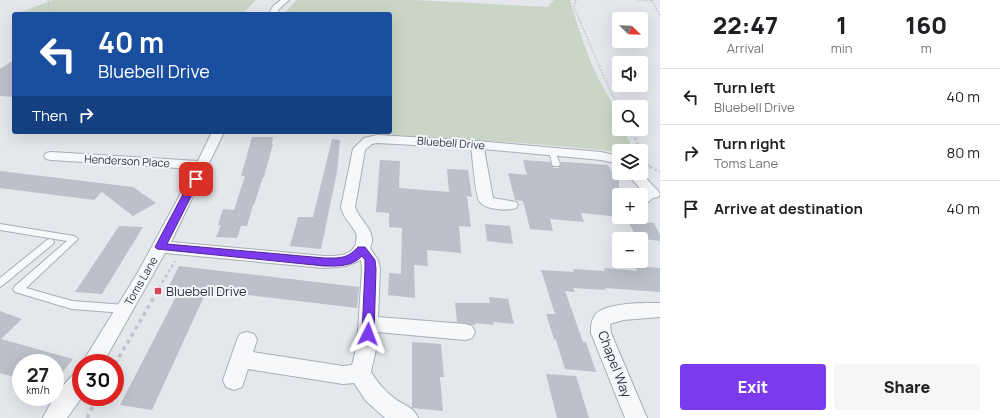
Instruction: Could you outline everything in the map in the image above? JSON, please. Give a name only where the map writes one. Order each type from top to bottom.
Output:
[{"type":"street","points":[[274,12],[276,8],[286,0]]},
{"type":"street","name":"Toms Lane","points":[[98,354],[160,247],[217,134]]},
{"type":"street","name":"Bluebell Drive","points":[[362,249],[365,238],[349,212],[348,207],[359,149],[368,141],[377,139],[477,145],[554,158],[601,156],[612,158]]},
{"type":"street","points":[[477,145],[486,200],[490,203],[511,205]]},
{"type":"street","name":"Henderson Place","points":[[51,156],[202,165]]},
{"type":"street","points":[[644,180],[653,194]]},
{"type":"street","points":[[160,247],[324,262],[340,262],[349,260],[362,249],[370,260],[369,324],[367,345],[360,373],[367,386],[382,402],[407,418]]},
{"type":"street","name":"Chapel Way","points":[[636,418],[602,333],[600,324],[604,318],[615,314],[660,310]]},
{"type":"street","points":[[369,324],[465,332]]},
{"type":"street","points":[[234,380],[244,349],[343,375],[360,373]]},
{"type":"street","points":[[54,418],[72,393]]},
{"type":"lane","points":[[648,198],[653,194]]},
{"type":"lane","points":[[0,227],[74,239],[18,289],[55,302],[72,305],[125,309]]},
{"type":"lane","points":[[0,283],[50,242]]},
{"type":"path","points":[[48,0],[50,12]]},
{"type":"path","points":[[576,0],[574,7],[615,100]]},
{"type":"path","points":[[638,0],[652,0],[660,16]]},
{"type":"path","points":[[634,136],[650,167],[660,172]]},
{"type":"path","points":[[121,354],[182,248]]},
{"type":"path","points":[[88,418],[93,406]]},
{"type":"green space","points":[[53,0],[256,0],[244,12],[21,12]]},
{"type":"green space","points":[[297,0],[414,0],[548,7],[554,0],[570,0],[589,58],[612,105],[612,136],[626,136],[630,144],[612,144],[612,152],[522,143],[368,134],[392,134],[392,12],[285,12]]},
{"type":"building","points":[[12,61],[12,97],[0,96],[0,69]]},
{"type":"building","points":[[252,137],[273,137],[273,144],[264,177],[253,205],[247,226],[241,226],[237,238],[216,237],[221,225],[218,225],[223,209],[234,210],[245,176],[241,176]]},
{"type":"building","points":[[332,139],[340,140],[337,172],[321,249],[290,246],[298,217],[313,217]]},
{"type":"building","points":[[380,160],[400,161],[399,188],[449,192],[447,169],[468,170],[472,197],[467,196],[471,227],[459,226],[461,253],[427,250],[428,266],[414,265],[415,298],[388,295],[389,273],[401,274],[402,228],[389,227],[389,213],[376,212]]},
{"type":"building","points":[[523,160],[550,162],[553,168],[559,168],[561,162],[608,165],[612,173],[612,180],[619,180],[619,188],[612,188],[612,216],[581,213],[584,222],[550,219],[553,231],[530,229],[523,201],[515,200],[508,173],[527,175]]},
{"type":"building","points":[[0,171],[133,187],[156,203],[133,216],[102,192],[94,200],[0,188]]},
{"type":"building","points":[[654,223],[660,235],[660,241],[648,239],[648,232],[634,232],[630,224]]},
{"type":"building","points":[[485,224],[510,226],[513,244],[487,241]]},
{"type":"building","points":[[119,226],[143,227],[102,294],[75,292]]},
{"type":"building","points":[[179,266],[359,287],[357,308],[207,290],[152,410],[124,406],[124,397],[181,287],[169,286]]},
{"type":"building","points":[[604,268],[637,271],[636,268],[660,268],[660,292],[605,288],[606,290],[573,288],[575,292],[565,291],[583,342],[586,342],[596,372],[565,369],[546,314],[555,314],[541,270],[574,272],[573,269],[605,271]]},
{"type":"building","points":[[489,297],[508,299],[514,324],[493,322],[494,325],[476,323],[476,325],[457,322],[455,303],[490,303]]},
{"type":"building","points":[[0,311],[22,319],[1,339],[55,354],[12,354],[12,376],[0,373]]},
{"type":"building","points":[[412,342],[441,344],[444,377],[440,377],[443,411],[412,408]]},
{"type":"building","points":[[64,356],[72,359],[64,370]]},
{"type":"building","points":[[546,374],[576,376],[589,418],[557,418]]},
{"type":"place","name":"Bluebell Drive","points":[[158,291]]},
{"type":"route","points":[[196,179],[160,247],[324,262],[340,262],[349,260],[362,249],[370,260],[371,269],[368,334]]}]
